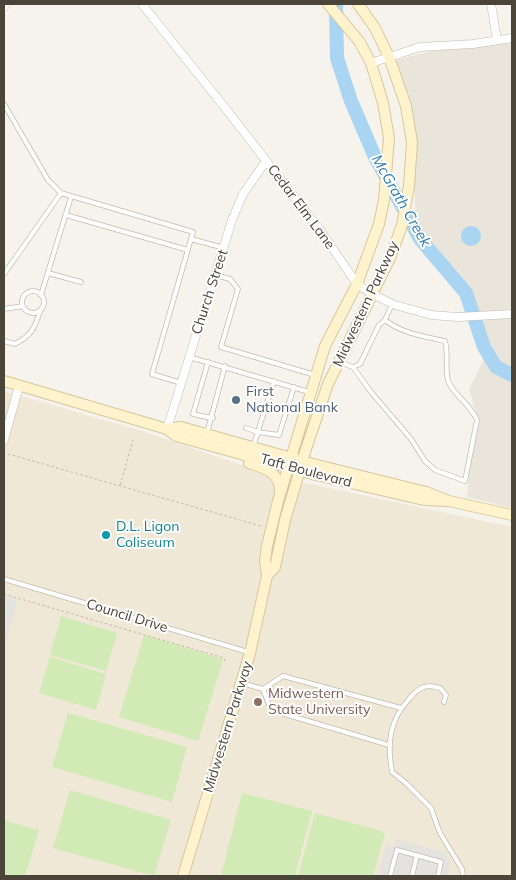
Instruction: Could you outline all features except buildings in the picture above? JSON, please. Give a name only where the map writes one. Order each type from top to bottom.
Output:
[{"type":"main road","name":"Midwestern Parkway","points":[[183,876],[250,653],[267,576],[265,562],[267,546],[280,494],[325,346],[357,284],[379,224],[384,200],[389,138],[383,103],[371,63],[359,41],[328,4]]},
{"type":"main road","name":"Midwestern Parkway","points":[[267,576],[275,567],[285,520],[328,384],[391,256],[402,225],[409,186],[412,142],[406,106],[389,57],[375,28],[358,4]]},
{"type":"main road","name":"Taft Boulevard","points":[[4,381],[167,429],[176,436],[290,463],[424,500],[449,501],[512,515]]},
{"type":"main road","name":"Taft Boulevard","points":[[167,429],[181,427],[207,434],[253,447],[290,463]]},
{"type":"main road","points":[[188,439],[269,470],[278,480],[280,494]]},
{"type":"street","name":"Cedar Elm Lane","points":[[142,4],[320,230],[357,284],[372,294],[411,311],[432,315],[466,317],[512,314]]},
{"type":"street","points":[[491,4],[497,40]]},
{"type":"street","points":[[371,63],[420,47],[473,44],[512,38]]},
{"type":"street","name":"Church Street","points":[[167,429],[232,220],[243,194],[266,161]]},
{"type":"street","points":[[4,440],[19,386]]},
{"type":"lane","points":[[4,104],[48,180],[61,193],[193,232],[152,374],[181,383]]},
{"type":"lane","points":[[4,274],[61,193]]},
{"type":"lane","points":[[4,341],[15,344],[35,328],[44,301],[41,294],[72,196]]},
{"type":"lane","points":[[66,215],[188,250]]},
{"type":"lane","points":[[191,239],[224,248]]},
{"type":"lane","points":[[48,273],[81,282]]},
{"type":"lane","points":[[215,275],[230,279],[238,289],[221,347],[317,376]]},
{"type":"lane","points":[[40,311],[30,313],[23,306],[23,299],[27,293],[34,291],[41,294]]},
{"type":"lane","points":[[353,367],[360,364],[379,325],[385,320],[392,304]]},
{"type":"lane","points":[[4,310],[23,306]]},
{"type":"lane","points":[[339,362],[353,367],[411,438],[425,461],[435,470],[465,481],[476,420],[473,411],[457,397],[447,381],[448,350],[445,341],[393,327],[385,320]]},
{"type":"lane","points":[[189,357],[312,393]]},
{"type":"lane","points":[[208,362],[193,414],[212,418]]},
{"type":"lane","points":[[207,434],[225,366]]},
{"type":"lane","points":[[253,447],[274,381]]},
{"type":"lane","points":[[246,428],[279,435],[294,387]]},
{"type":"lane","name":"Council Drive","points":[[4,579],[250,653]]},
{"type":"lane","points":[[242,683],[263,689],[283,676],[402,708]]},
{"type":"lane","points":[[444,702],[446,695],[440,688],[426,686],[416,691],[402,708],[393,725],[388,751],[392,772],[431,808],[440,833],[462,870],[463,876]]},
{"type":"lane","points":[[263,689],[271,710],[389,745]]},
{"type":"lane","points":[[390,876],[397,850],[442,862],[438,876]]},
{"type":"lane","points":[[412,876],[417,855]]},
{"type":"path","points":[[120,486],[134,437]]},
{"type":"path","points":[[8,454],[261,526]]},
{"type":"path","points":[[4,594],[224,658],[225,661]]},
{"type":"shaded area","points":[[512,42],[512,508],[467,497],[476,413],[469,389],[491,346],[472,291],[417,233],[409,104],[396,60],[459,44]]},
{"type":"shaded area","name":"Midwestern State University","points":[[4,391],[145,432],[262,472],[277,483],[301,482],[512,527],[512,876],[4,876]]},
{"type":"shaded area","points":[[4,595],[18,599],[4,648]]},
{"type":"shaded area","points":[[396,839],[447,853],[445,859],[452,861],[448,876],[378,876],[386,845],[394,846]]},
{"type":"green space","points":[[61,616],[117,633],[106,671],[50,655]]},
{"type":"green space","points":[[144,635],[223,659],[198,741],[119,717]]},
{"type":"green space","points":[[50,657],[106,674],[96,710],[39,693]]},
{"type":"green space","points":[[68,713],[187,747],[172,802],[52,767]]},
{"type":"green space","points":[[70,790],[171,820],[154,876],[53,848]]},
{"type":"green space","points":[[242,793],[312,811],[295,876],[221,876]]},
{"type":"green space","points":[[315,813],[385,832],[373,876],[298,876]]},
{"type":"green space","points":[[4,820],[39,830],[25,876],[4,876]]},
{"type":"water","points":[[471,226],[478,229],[481,236],[478,243],[471,246],[464,243],[461,236],[464,229]]},
{"type":"waterway","name":"McGrath Creek","points":[[336,4],[337,58],[351,101],[375,157],[420,239],[466,293],[484,347],[496,367],[512,375]]},
{"type":"place","name":"First National Bank","points":[[236,400]]},
{"type":"place","name":"D.L. Ligon Coliseum","points":[[106,535]]},
{"type":"place","name":"Midwestern State University","points":[[258,702]]}]
